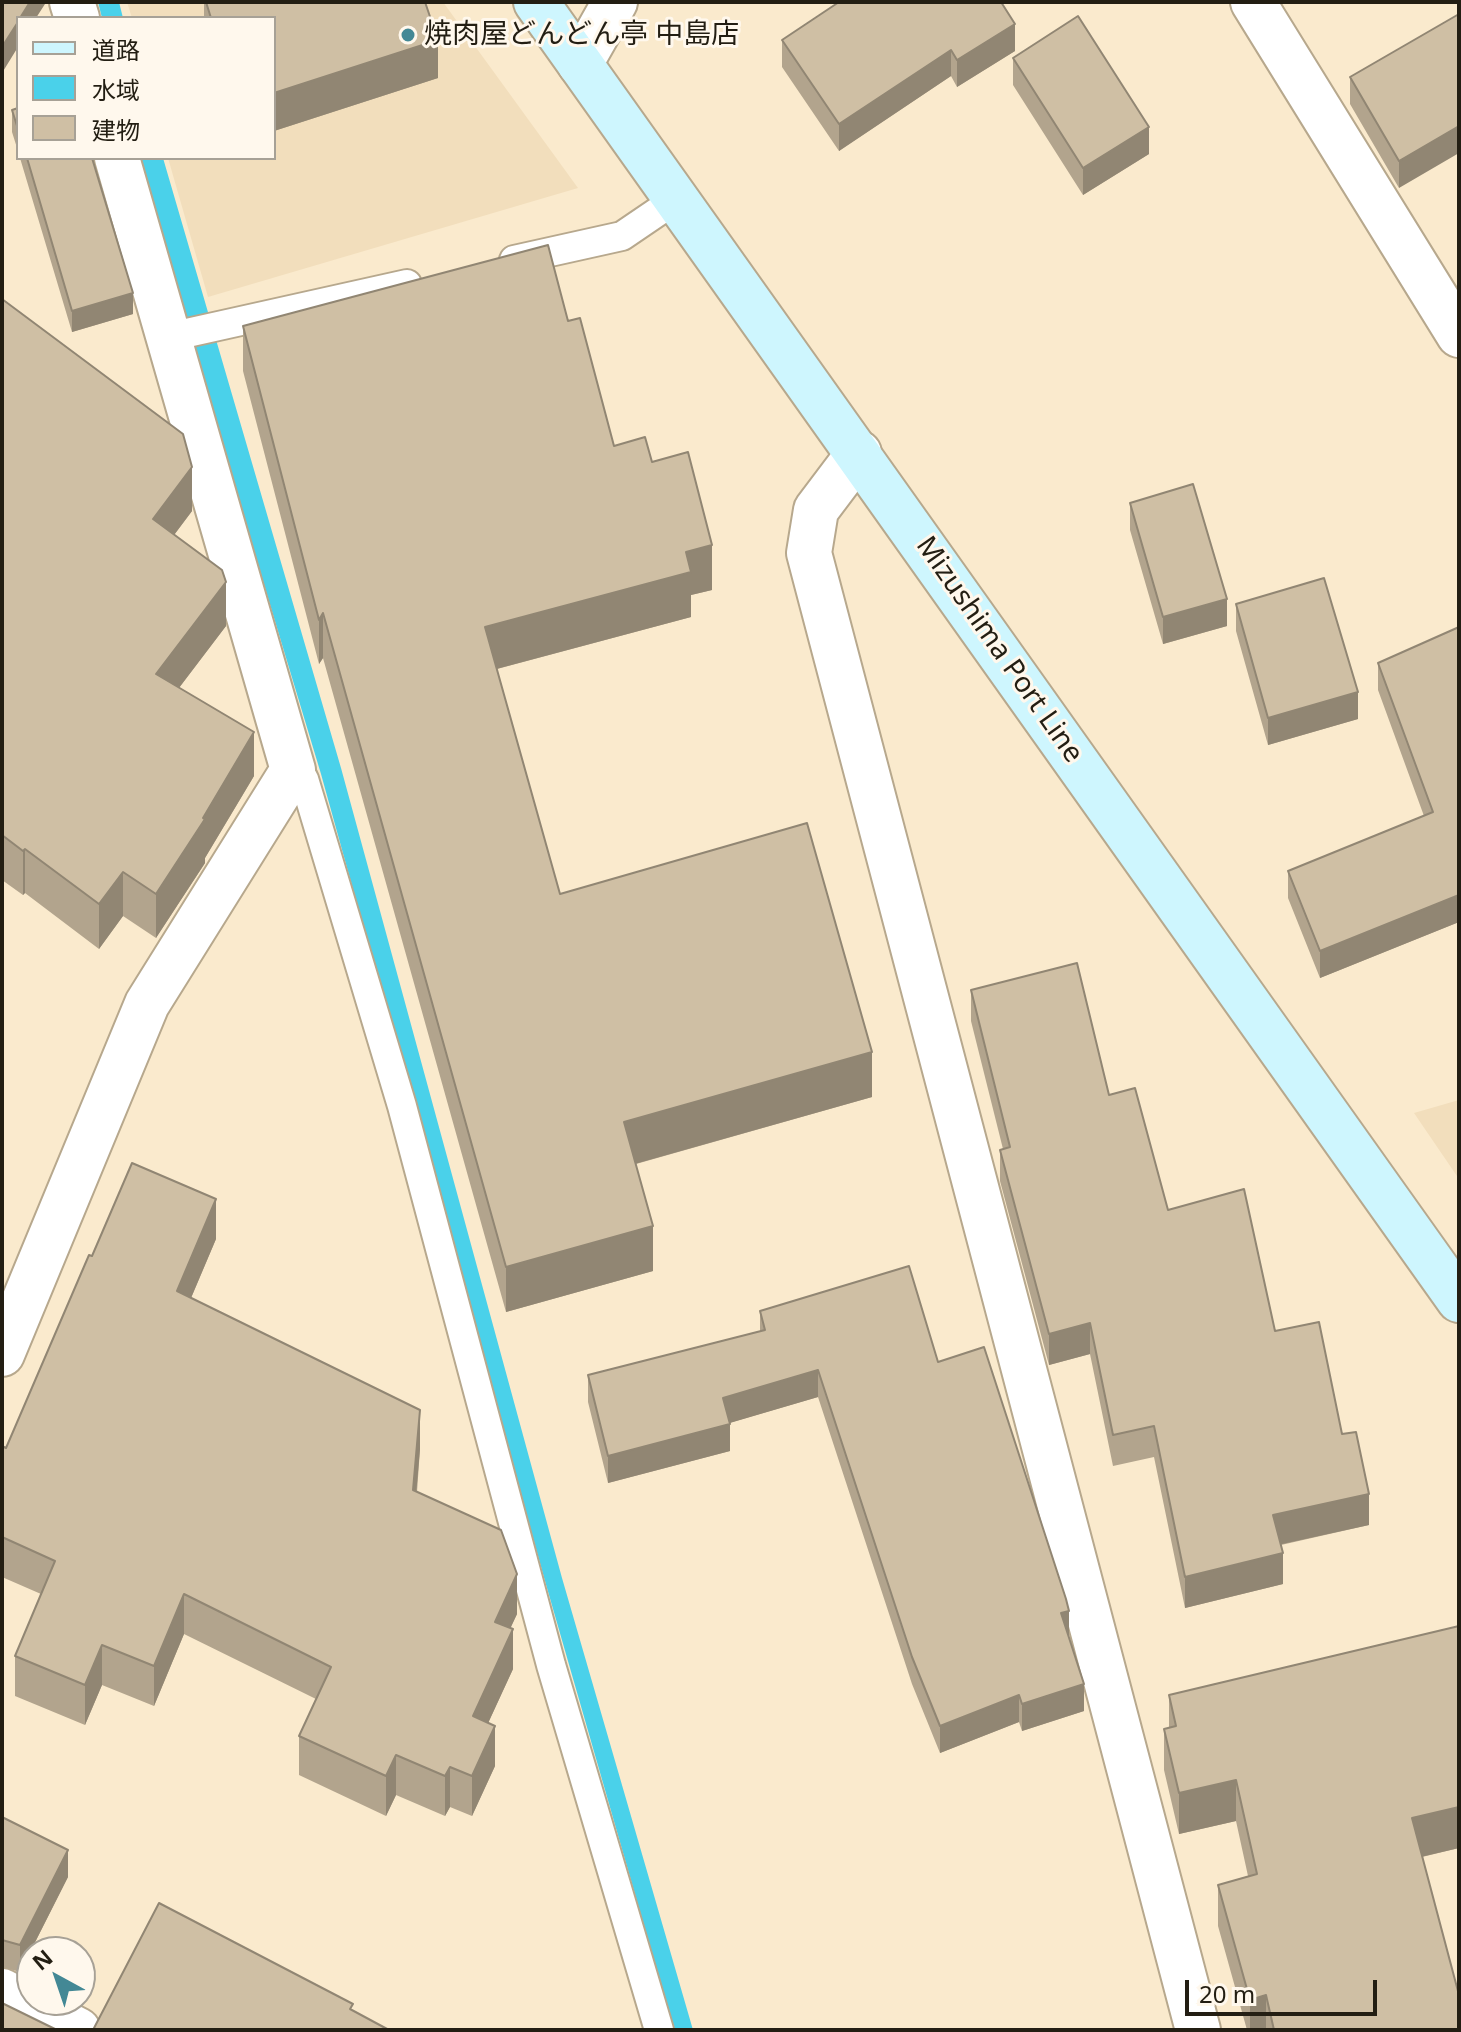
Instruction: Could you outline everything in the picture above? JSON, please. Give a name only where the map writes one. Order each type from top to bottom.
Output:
[{"type":"main road","name":"Mizushima Port Line","points":[[536,2],[1459,1300]]},
{"type":"street","points":[[580,64],[615,2]]},
{"type":"street","points":[[1253,2],[1459,335]]},
{"type":"street","points":[[2,1354],[147,1004],[293,770],[176,336],[118,160]]},
{"type":"street","points":[[859,453],[816,510],[809,553],[1198,2030]]},
{"type":"street","points":[[2,1991],[78,2030]]},
{"type":"lane","points":[[487,266],[622,236],[675,200]]},
{"type":"lane","points":[[176,336],[426,280]]},
{"type":"lane","points":[[293,770],[304,779],[402,1106],[551,1665],[659,2030]]},
{"type":"shaded area","points":[[127,2],[270,2],[227,16],[131,16]]},
{"type":"shaded area","points":[[303,2],[443,2],[578,188],[208,297],[169,160],[276,160],[276,17]]},
{"type":"shaded area","points":[[1459,1100],[1459,1179],[1414,1113]]},
{"type":"water","points":[[98,2],[119,2],[122,16],[102,16]]},
{"type":"water","points":[[142,160],[164,160],[341,768],[562,1578],[693,2030],[674,2030],[545,1581],[321,774],[191,342]]},
{"type":"building","points":[[2,2],[30,2],[21,16],[16,16],[16,25],[2,47]]},
{"type":"building","points":[[206,2],[425,2],[438,40],[276,92],[276,16],[210,16]]},
{"type":"building","points":[[839,2],[1001,2],[1015,24],[957,60],[951,50],[839,124],[782,40]]},
{"type":"building","points":[[1459,14],[1459,126],[1399,161],[1350,77]]},
{"type":"building","points":[[1078,16],[1149,127],[1083,168],[1013,58]]},
{"type":"building","points":[[28,160],[93,160],[133,293],[72,311]]},
{"type":"building","points":[[548,245],[568,321],[580,318],[614,446],[645,437],[652,462],[688,452],[712,545],[686,552],[691,572],[485,627],[560,894],[807,823],[872,1052],[624,1122],[653,1226],[506,1267],[323,613],[319,620],[243,326]]},
{"type":"building","points":[[2,299],[183,434],[192,467],[153,519],[222,570],[226,582],[156,674],[254,732],[205,819],[156,894],[123,872],[99,904],[2,835]]},
{"type":"building","points":[[1193,484],[1227,599],[1163,617],[1130,503]]},
{"type":"building","points":[[1324,578],[1358,692],[1268,718],[1236,604]]},
{"type":"building","points":[[1459,627],[1459,895],[1320,951],[1288,871],[1433,812],[1378,663]]},
{"type":"building","points":[[1077,963],[1109,1095],[1135,1088],[1168,1210],[1244,1189],[1275,1331],[1319,1322],[1342,1434],[1356,1432],[1369,1494],[1273,1515],[1283,1553],[1185,1577],[1154,1426],[1113,1435],[1090,1323],[1049,1334],[1000,1150],[1010,1147],[971,990]]},
{"type":"building","points":[[132,1163],[216,1199],[177,1291],[420,1410],[413,1490],[501,1530],[517,1574],[495,1622],[513,1629],[473,1716],[495,1726],[472,1776],[450,1767],[445,1776],[396,1755],[386,1776],[299,1736],[331,1667],[184,1594],[154,1666],[102,1645],[85,1685],[15,1656],[55,1561],[2,1537],[2,1446],[6,1448]]},
{"type":"building","points":[[909,1266],[938,1362],[984,1347],[1066,1599],[1069,1611],[1061,1613],[1084,1684],[1022,1704],[1019,1695],[940,1726],[912,1657],[818,1370],[723,1398],[730,1424],[608,1456],[588,1375],[765,1330],[760,1311]]},
{"type":"building","points":[[1459,1626],[1459,1807],[1412,1818],[1459,1995],[1459,2030],[1274,2030],[1266,1995],[1250,2000],[1218,1885],[1257,1874],[1236,1780],[1179,1793],[1164,1729],[1176,1726],[1169,1695]]},
{"type":"building","points":[[2,1817],[68,1850],[25,1936],[16,1936],[16,1944],[2,1940]]},
{"type":"building","points":[[159,1903],[353,2004],[350,2009],[389,2030],[93,2030]]},
{"type":"building","points":[[2,2003],[16,2010],[16,2016],[28,2016],[57,2030],[2,2030]]},
{"type":"place","name":"焼肉屋どんどん亭 中島店","points":[[408,35]]}]
